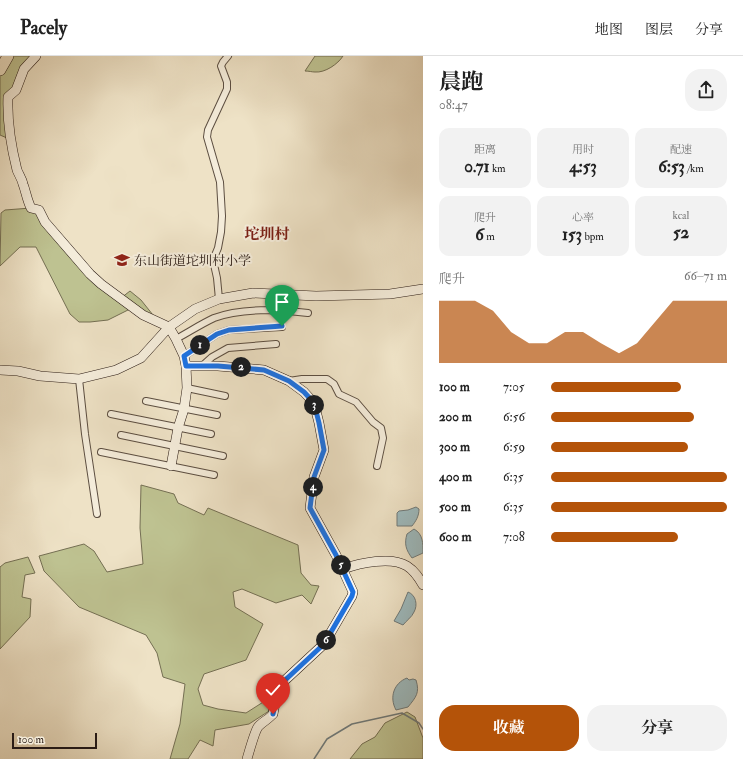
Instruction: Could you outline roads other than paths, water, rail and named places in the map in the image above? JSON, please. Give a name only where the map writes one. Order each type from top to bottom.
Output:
[{"type":"highway","points":[[0,60],[2,56]]},
{"type":"highway","points":[[0,70],[8,56]]},
{"type":"street","points":[[36,56],[24,70],[16,90],[8,97],[7,109],[9,133],[18,171],[28,202],[31,208],[38,210],[45,222],[90,274],[143,315],[169,327],[176,339],[184,356],[186,366],[186,388],[184,409],[178,428],[171,466]]},
{"type":"street","points":[[219,299],[214,260],[218,248],[222,216],[220,182],[207,137],[208,130],[228,89],[221,66],[228,56]]},
{"type":"street","points":[[0,370],[18,371],[40,376],[79,379],[116,370],[141,358],[169,327],[196,309],[219,299],[253,293],[316,296],[390,294],[423,289]]},
{"type":"street","points":[[176,339],[216,318],[236,313],[265,310],[308,313]]},
{"type":"street","points":[[184,356],[217,334],[229,330],[282,326]]},
{"type":"street","points":[[202,366],[212,357],[228,348],[276,344]]},
{"type":"street","points":[[186,366],[241,367],[264,370],[289,381],[304,392],[314,403],[324,450],[314,477],[310,508],[352,586],[353,592],[324,644],[282,683],[277,692],[273,714],[258,727],[247,759]]},
{"type":"street","points":[[79,379],[85,434],[97,514]]},
{"type":"street","points":[[289,381],[302,379],[327,379],[334,384],[339,394],[356,402],[373,422],[381,428],[383,438],[377,466]]},
{"type":"street","points":[[186,388],[225,396]]},
{"type":"street","points":[[146,401],[217,415]]},
{"type":"street","points":[[111,414],[211,434]]},
{"type":"street","points":[[121,435],[223,456]]},
{"type":"street","points":[[101,452],[214,475]]},
{"type":"street","points":[[343,569],[355,565],[380,561],[394,562],[407,566],[417,575],[423,585]]},
{"type":"water","points":[[416,507],[419,509],[418,514],[412,526],[397,526],[397,513],[399,511]]},
{"type":"water","points":[[414,529],[421,536],[423,542],[423,553],[412,558],[407,550],[406,541],[407,534]]},
{"type":"water","points":[[408,592],[413,595],[416,600],[416,606],[413,614],[403,625],[394,621]]},
{"type":"water","points":[[407,678],[409,680],[416,680],[418,688],[416,695],[408,707],[396,710],[393,700],[394,691],[399,683]]},
{"type":"waterway","points":[[314,759],[327,739],[352,724],[402,713],[419,723],[423,729]]},
{"type":"place","name":"东山街道坨圳村小学","points":[[122,260]]},
{"type":"district","name":"坨圳村","points":[[267,234]]}]
